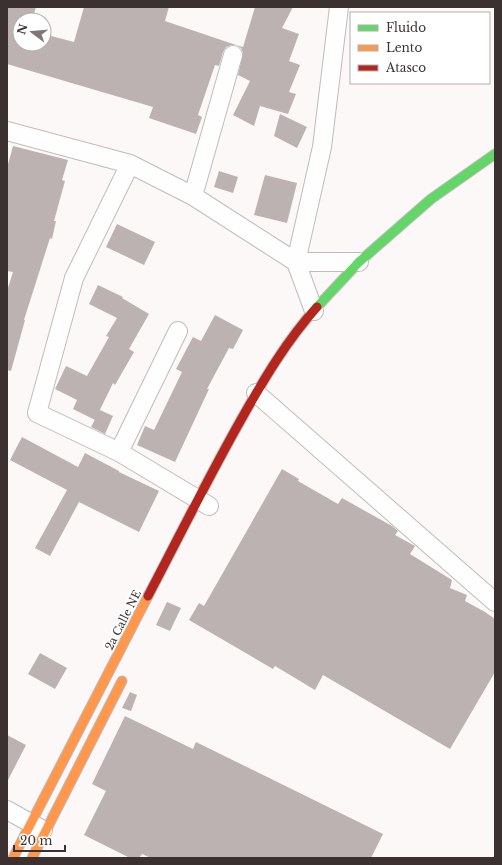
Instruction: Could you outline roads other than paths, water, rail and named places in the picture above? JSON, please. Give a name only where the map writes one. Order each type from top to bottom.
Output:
[{"type":"main road","name":"2a Calle NE","points":[[32,858],[38,828],[206,505],[227,444],[264,398],[288,344],[314,311],[359,262],[431,199],[495,154]]},
{"type":"main road","name":"2a Calle NE","points":[[12,858],[38,828],[126,672]]},
{"type":"street","points":[[314,311],[296,262],[322,148],[339,7]]},
{"type":"street","points":[[193,196],[233,55]]},
{"type":"street","points":[[7,131],[130,164],[193,196],[296,262],[359,262]]},
{"type":"street","points":[[130,164],[74,278],[37,413],[119,452],[206,505]]},
{"type":"street","points":[[119,452],[178,331]]},
{"type":"street","points":[[264,398],[495,602]]},
{"type":"street","points":[[7,810],[38,828]]}]
